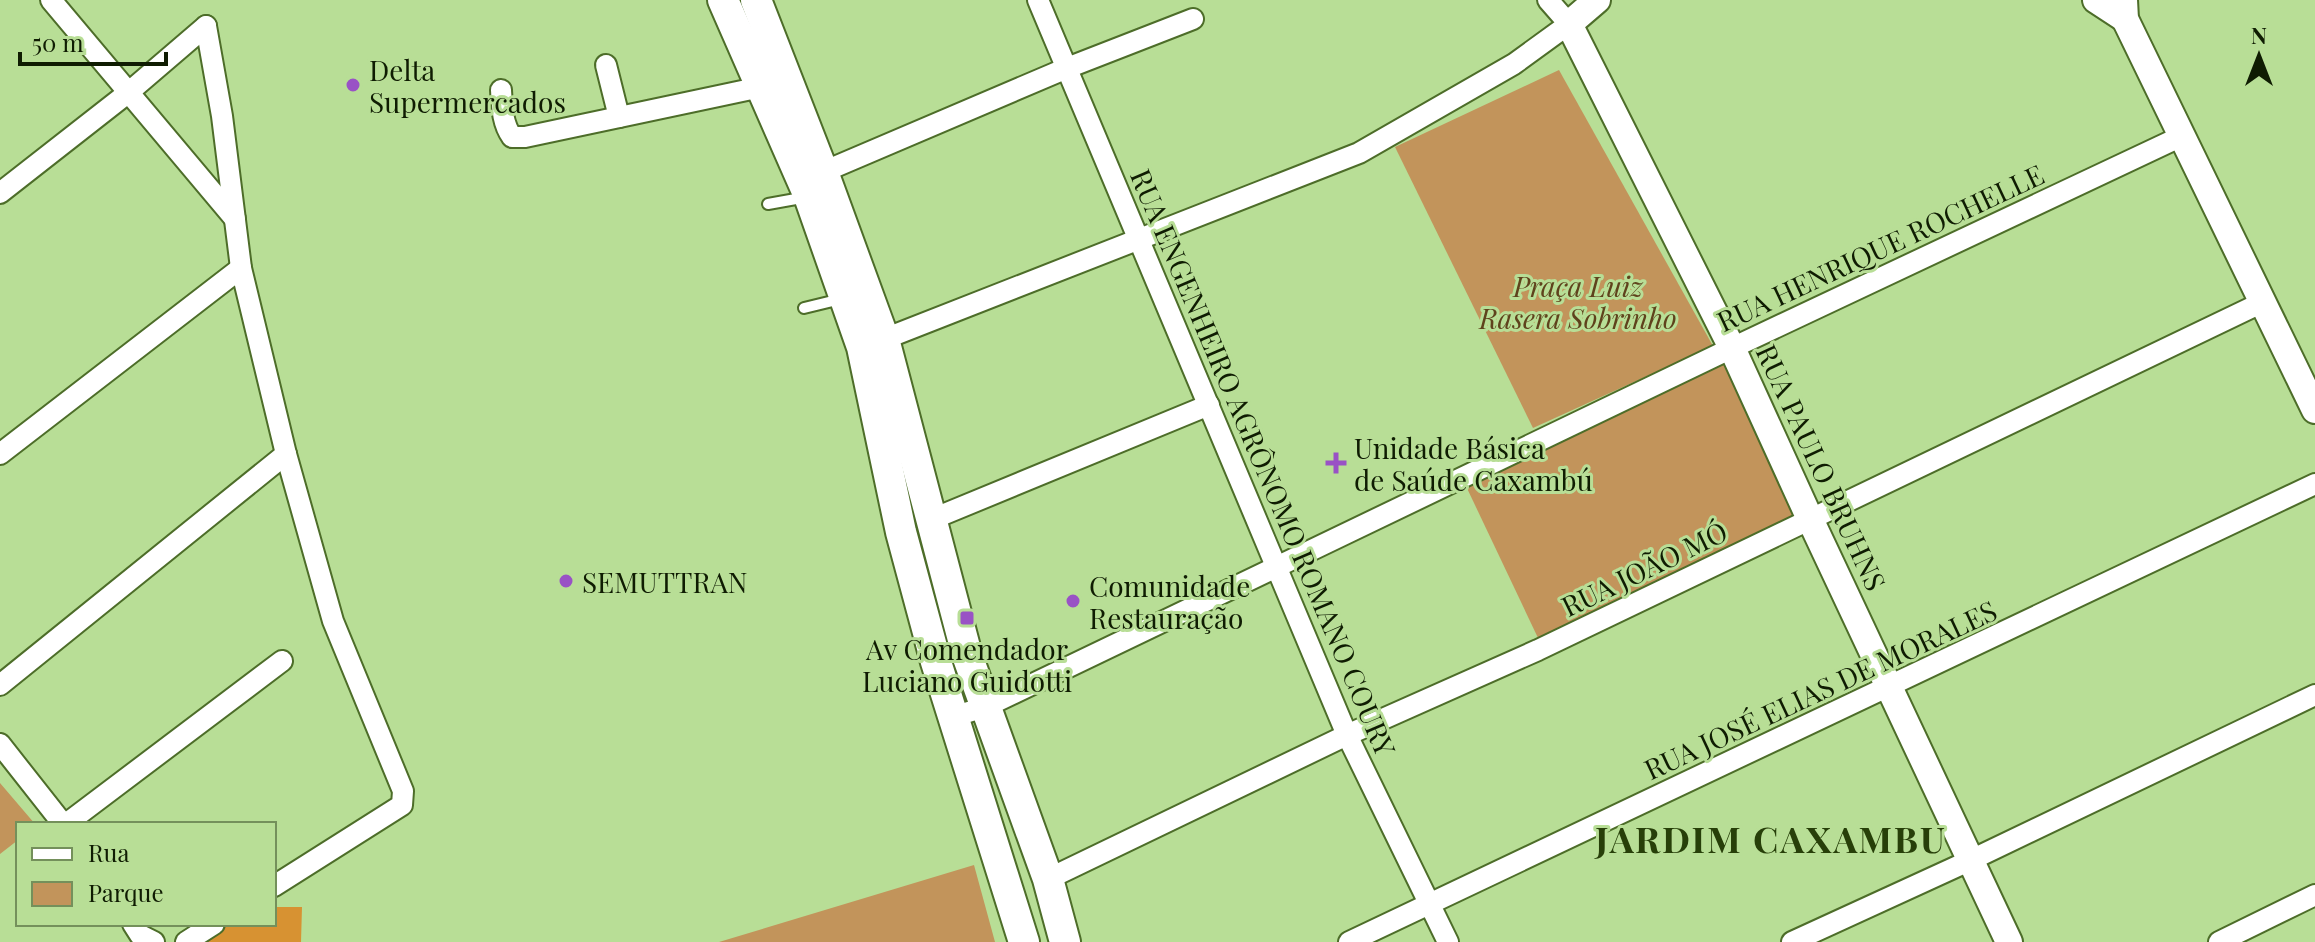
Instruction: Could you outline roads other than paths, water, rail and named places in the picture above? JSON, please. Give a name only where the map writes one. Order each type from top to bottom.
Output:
[{"type":"main road","points":[[739,3],[761,87],[816,184],[845,298],[873,343],[901,532],[952,717],[1024,942]]},
{"type":"main road","points":[[739,3],[816,184],[873,343],[930,520],[967,655],[1048,879],[1065,942]]},
{"type":"street","points":[[51,0],[235,219]]},
{"type":"street","name":"RUA ENGENHEIRO AGRÔNOMO ROMANO COURY","points":[[1038,0],[1347,735],[1448,942]]},
{"type":"street","points":[[1548,0],[1569,24]]},
{"type":"street","points":[[873,343],[1359,153],[1514,64],[1597,0]]},
{"type":"street","points":[[2096,0],[2125,9],[2182,136],[2315,410]]},
{"type":"street","points":[[816,184],[1067,68],[1193,19]]},
{"type":"street","name":"RUA PAULO BRUHNS","points":[[1569,24],[1732,348],[2009,942]]},
{"type":"street","points":[[0,193],[129,92],[206,26],[222,116],[241,268],[286,454],[333,621],[403,791],[402,805],[276,885]]},
{"type":"street","points":[[606,65],[619,117]]},
{"type":"street","points":[[501,90],[507,130],[512,137],[525,137],[761,87]]},
{"type":"street","name":"RUA HENRIQUE ROCHELLE","points":[[952,717],[985,707],[1275,566],[2182,136]]},
{"type":"street","points":[[0,454],[241,268]]},
{"type":"street","name":"RUA JOÃO MÓ","points":[[1048,879],[1347,735],[1538,650],[2263,302]]},
{"type":"street","points":[[930,520],[1209,405]]},
{"type":"street","points":[[0,685],[286,454]]},
{"type":"street","name":"RUA JOSÉ ELIAS DE MORALES","points":[[1349,942],[2315,484]]},
{"type":"street","points":[[67,822],[282,661]]},
{"type":"street","points":[[1792,942],[2315,695]]},
{"type":"street","points":[[0,744],[62,822]]},
{"type":"street","points":[[2219,942],[2315,895]]},
{"type":"street","points":[[134,926],[140,935],[154,942]]},
{"type":"street","points":[[186,942],[211,926]]},
{"type":"lane","points":[[768,204],[816,184]]},
{"type":"lane","points":[[804,308],[845,298]]},
{"type":"place","name":"Delta Supermercados","points":[[353,85]]},
{"type":"place","name":"Unidade Básica de Saúde Caxambú","points":[[1336,463]]},
{"type":"place","name":"SEMUTTRAN","points":[[566,581]]},
{"type":"place","name":"Comunidade Restauração","points":[[1073,601]]},
{"type":"place","name":"Av Comendador Luciano Guidotti","points":[[967,618]]},
{"type":"district","name":"JARDIM CAXAMBU","points":[[1771,838]]},
{"type":"park label","name":"Praça Luiz Rasera Sobrinho","points":[[1578,301]]}]
